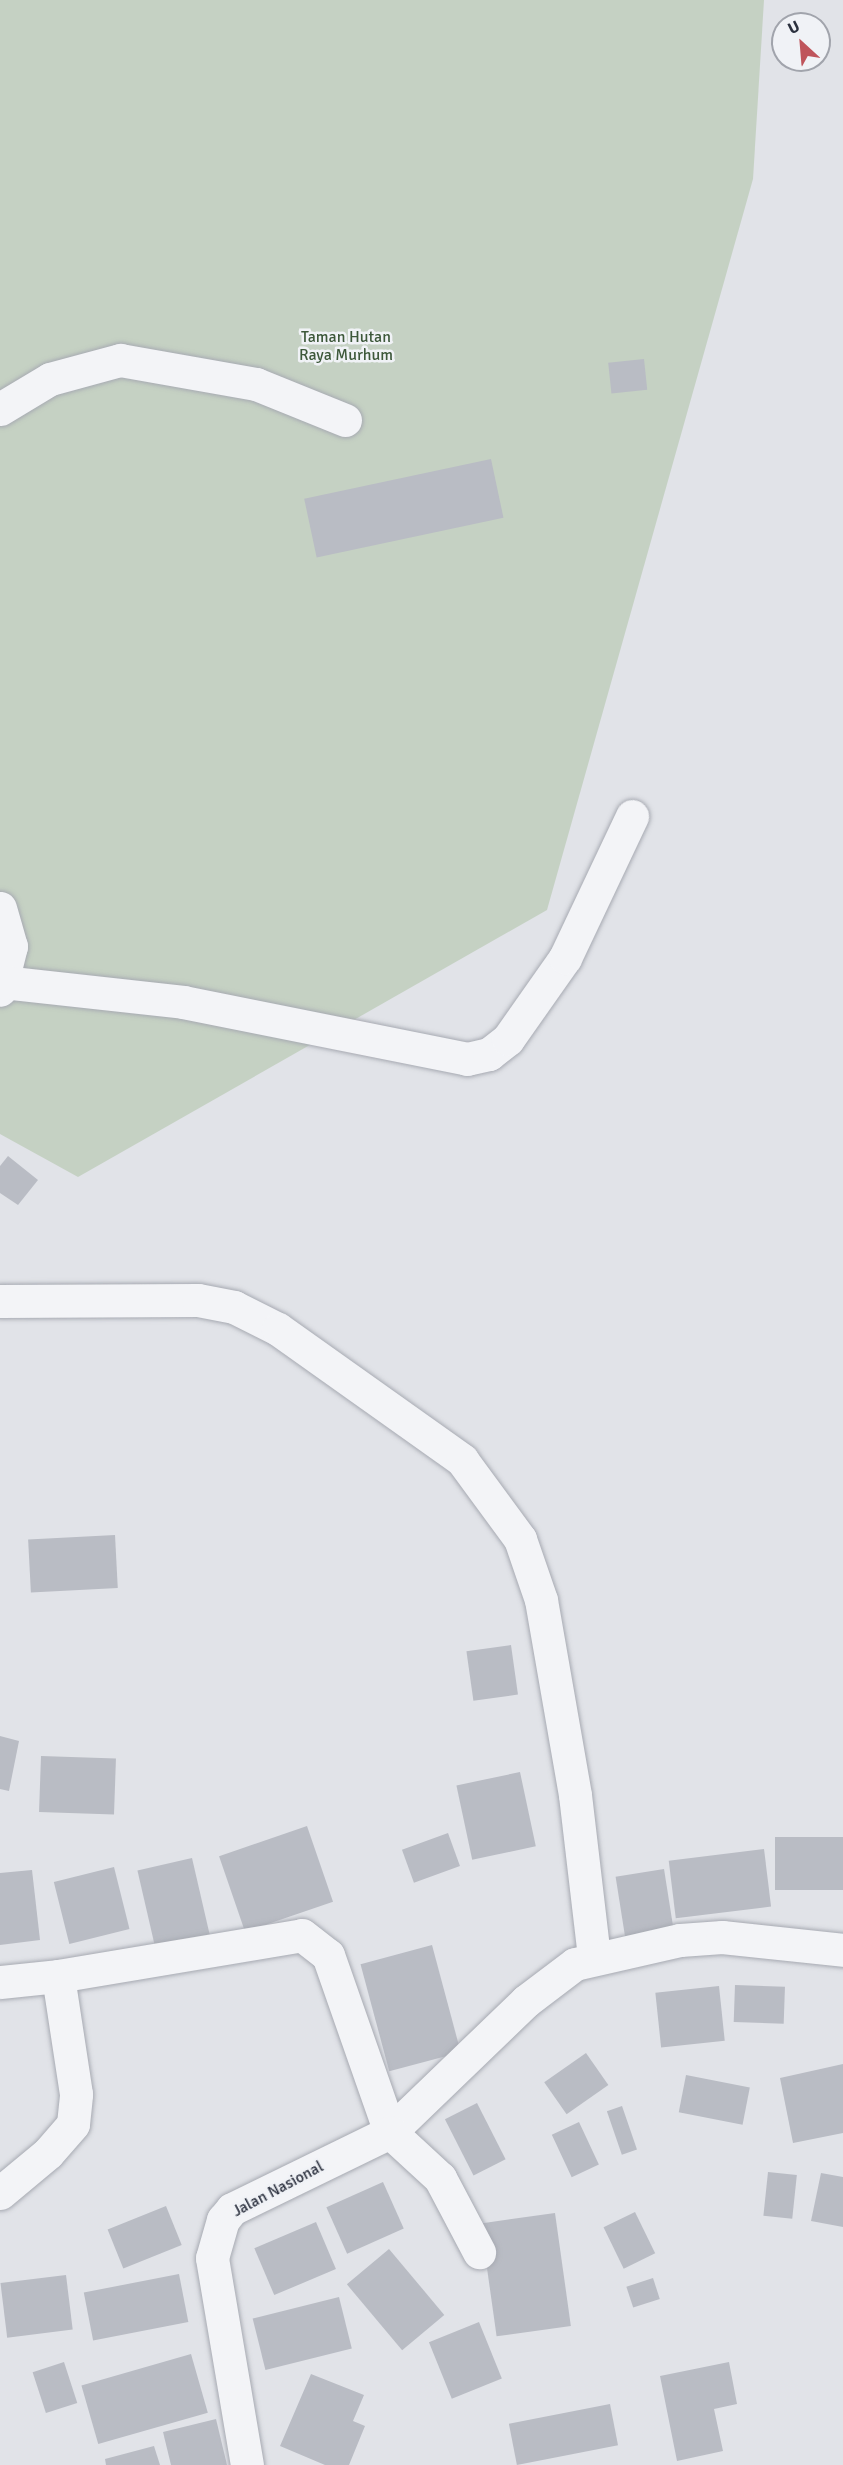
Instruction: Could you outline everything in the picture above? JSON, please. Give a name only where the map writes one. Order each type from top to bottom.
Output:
[{"type":"street","points":[[0,409],[50,379],[120,360],[256,384],[345,420]]},
{"type":"street","points":[[0,908],[11,946],[2,986],[183,1002],[468,1059],[489,1054],[508,1039],[565,958],[632,816]]},
{"type":"street","points":[[0,1301],[198,1300],[234,1307],[278,1329],[462,1460],[520,1539],[542,1600],[575,1795],[594,1957],[722,1937],[843,1950]]},
{"type":"street","points":[[0,1982],[58,1976],[302,1935],[328,1955],[390,2132],[455,2197],[479,2252]]},
{"type":"street","name":"Jalan Nasional","points":[[248,2465],[212,2258],[223,2220],[232,2209],[390,2132],[544,1985],[594,1957]]},
{"type":"street","points":[[0,2193],[48,2154],[73,2124],[76,2094],[58,1976]]},
{"type":"green space","name":"Taman Hutan Raya Murhum","points":[[0,0],[764,0],[753,179],[547,910],[78,1177],[0,1134]]},
{"type":"building","points":[[644,359],[647,390],[611,394],[608,363]]},
{"type":"building","points":[[491,459],[503,518],[317,557],[304,499]]},
{"type":"building","points":[[8,1156],[38,1180],[18,1205],[0,1193],[0,1166]]},
{"type":"building","points":[[115,1535],[118,1588],[31,1592],[28,1540]]},
{"type":"building","points":[[511,1645],[518,1695],[473,1701],[466,1651]]},
{"type":"building","points":[[0,1736],[19,1741],[9,1791],[0,1789]]},
{"type":"building","points":[[41,1756],[116,1759],[114,1815],[39,1812]]},
{"type":"building","points":[[520,1772],[536,1846],[472,1860],[456,1786]]},
{"type":"building","points":[[307,1826],[333,1902],[245,1932],[219,1856]]},
{"type":"building","points":[[448,1833],[460,1866],[414,1883],[402,1850]]},
{"type":"building","points":[[775,1837],[843,1837],[843,1890],[775,1890]]},
{"type":"building","points":[[764,1849],[771,1907],[676,1918],[669,1861]]},
{"type":"building","points":[[192,1858],[210,1935],[155,1948],[137,1871]]},
{"type":"building","points":[[114,1867],[129,1929],[69,1944],[54,1882]]},
{"type":"building","points":[[664,1869],[674,1930],[625,1938],[616,1877]]},
{"type":"building","points":[[32,1870],[40,1940],[0,1945],[0,1873]]},
{"type":"building","points":[[432,1945],[461,2052],[389,2071],[361,1964]]},
{"type":"building","points":[[735,1985],[785,1987],[784,2024],[734,2022]]},
{"type":"building","points":[[719,1986],[725,2041],[661,2047],[655,1993]]},
{"type":"building","points":[[586,2053],[608,2085],[567,2114],[544,2082]]},
{"type":"building","points":[[843,2064],[843,2133],[793,2143],[780,2078]]},
{"type":"building","points":[[686,2075],[750,2087],[743,2125],[679,2112]]},
{"type":"building","points":[[477,2103],[506,2159],[474,2175],[445,2119]]},
{"type":"building","points":[[622,2106],[637,2149],[622,2155],[607,2111]]},
{"type":"building","points":[[579,2122],[599,2165],[572,2177],[552,2135]]},
{"type":"building","points":[[768,2172],[797,2175],[792,2219],[763,2216]]},
{"type":"building","points":[[821,2173],[843,2177],[843,2227],[811,2221]]},
{"type":"building","points":[[383,2182],[404,2229],[347,2254],[326,2207]]},
{"type":"building","points":[[166,2206],[182,2245],[123,2269],[108,2230]]},
{"type":"building","points":[[635,2212],[655,2253],[624,2269],[604,2227]]},
{"type":"building","points":[[555,2213],[571,2326],[497,2336],[481,2223]]},
{"type":"building","points":[[316,2222],[336,2269],[274,2295],[254,2248]]},
{"type":"building","points":[[389,2249],[444,2315],[402,2350],[347,2284]]},
{"type":"building","points":[[179,2274],[188,2322],[93,2341],[84,2293]]},
{"type":"building","points":[[66,2275],[73,2330],[7,2338],[0,2283]]},
{"type":"building","points":[[653,2278],[660,2299],[633,2308],[626,2287]]},
{"type":"building","points":[[339,2297],[352,2348],[265,2370],[253,2319]]},
{"type":"building","points":[[479,2322],[502,2379],[452,2399],[429,2342]]},
{"type":"building","points":[[191,2354],[208,2413],[98,2444],[81,2385]]},
{"type":"building","points":[[64,2362],[77,2403],[46,2413],[33,2372]]},
{"type":"building","points":[[729,2362],[737,2404],[714,2409],[723,2451],[677,2461],[660,2376]]},
{"type":"building","points":[[311,2374],[364,2395],[353,2421],[365,2426],[349,2465],[325,2465],[280,2446]]},
{"type":"building","points":[[610,2404],[618,2445],[517,2465],[509,2424]]},
{"type":"building","points":[[216,2419],[227,2465],[171,2465],[163,2432]]},
{"type":"building","points":[[154,2446],[160,2465],[106,2465],[105,2459]]}]
